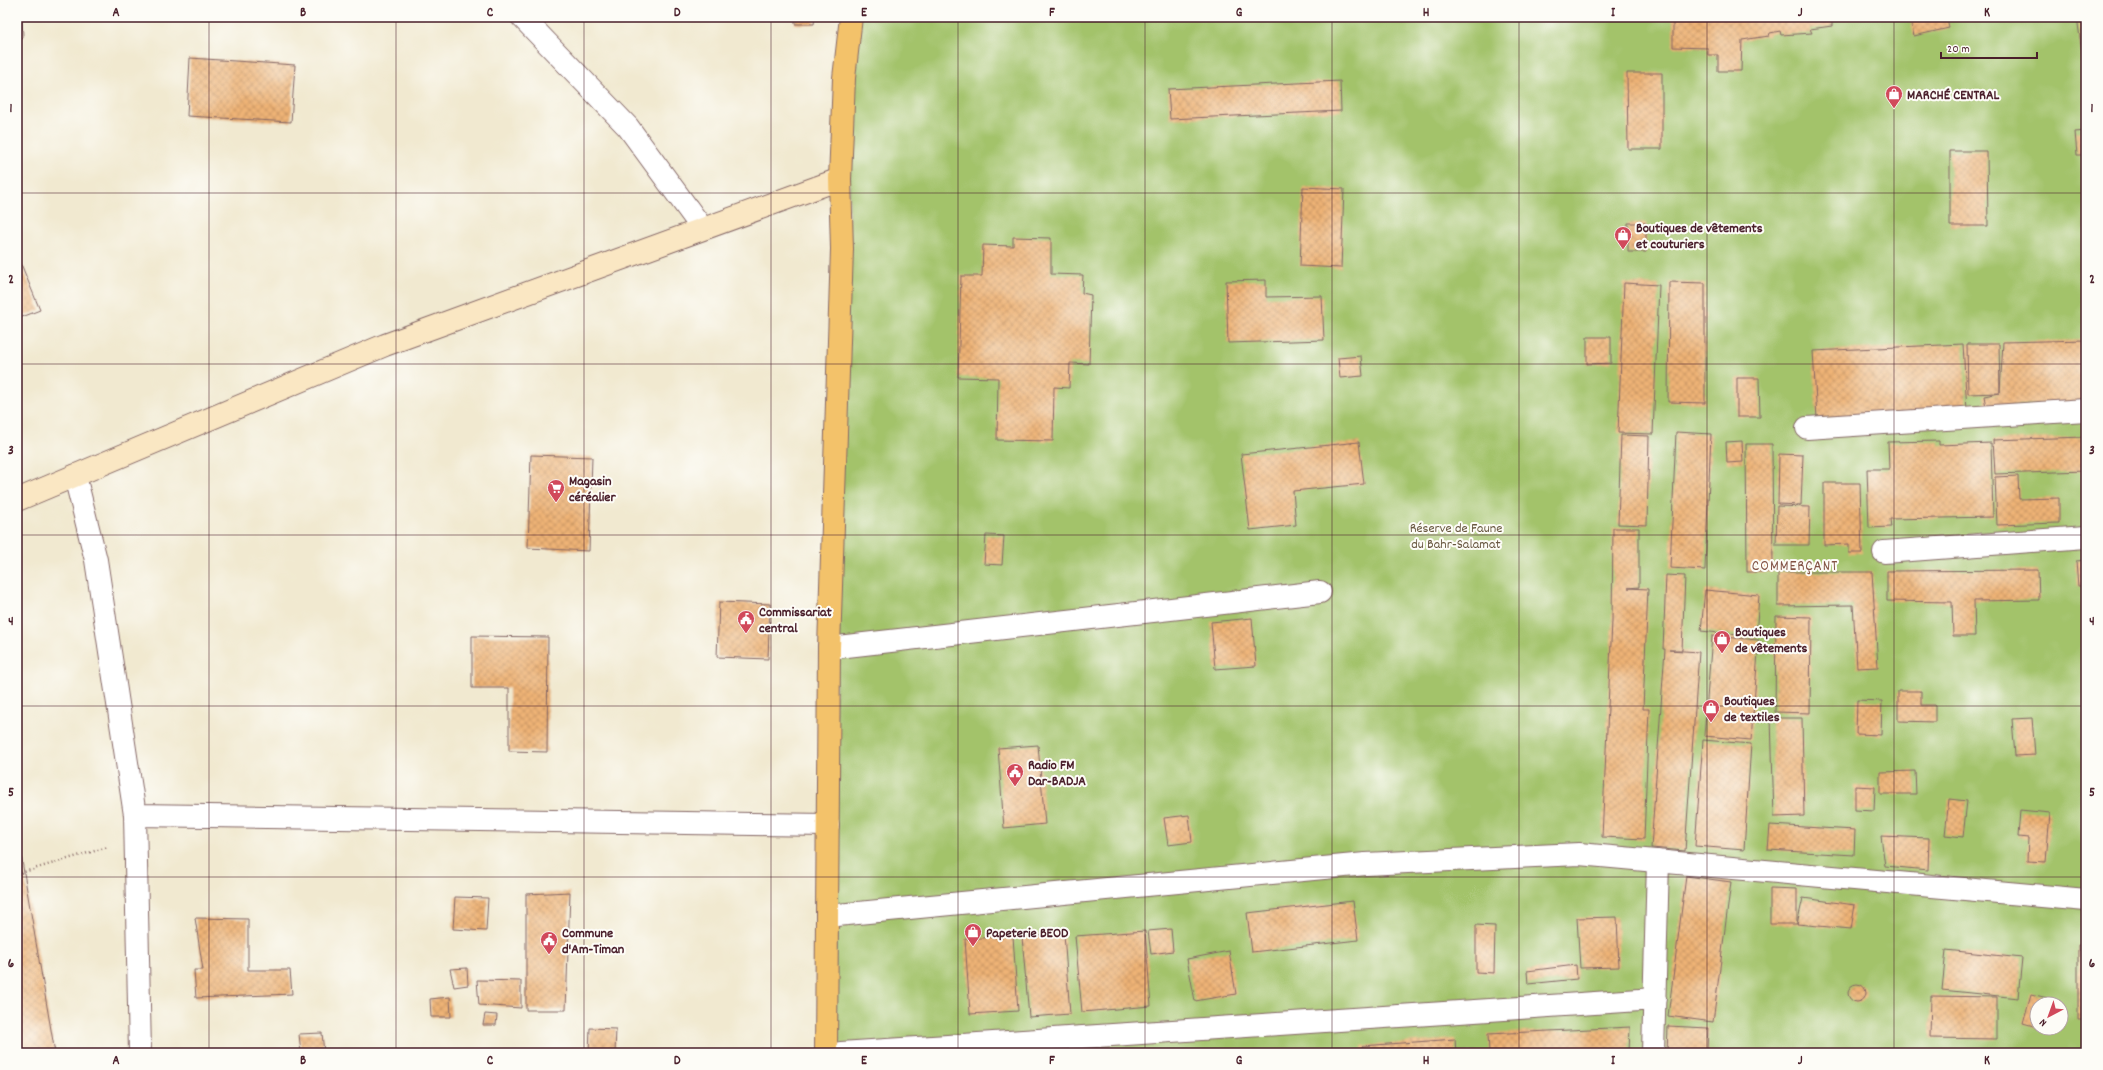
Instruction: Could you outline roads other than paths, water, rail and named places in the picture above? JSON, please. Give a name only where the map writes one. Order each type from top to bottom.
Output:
[{"type":"main road","points":[[826,1053],[829,648],[842,249],[840,179],[844,78],[851,17]]},
{"type":"main road","points":[[17,500],[385,345],[702,228],[840,179]]},
{"type":"street","points":[[522,17],[628,127],[702,228]]},
{"type":"street","points":[[1806,428],[2086,410]]},
{"type":"street","points":[[76,476],[96,560],[135,815],[140,1053]]},
{"type":"street","points":[[1884,552],[2086,537]]},
{"type":"street","points":[[829,648],[1320,592]]},
{"type":"street","points":[[135,815],[828,824]]},
{"type":"street","points":[[827,916],[1365,864],[1579,854],[2086,900]]},
{"type":"street","points":[[1653,1053],[1658,861]]},
{"type":"street","points":[[841,1053],[1655,998]]},
{"type":"place","name":"MARCHÉ CENTRAL","points":[[1894,109]]},
{"type":"place","name":"Boutiques de vêtements et couturiers","points":[[1623,250]]},
{"type":"place","name":"Magasin céréalier","points":[[556,503]]},
{"type":"place","name":"Commissariat central","points":[[746,634]]},
{"type":"place","name":"Boutiques de vêtements","points":[[1722,654]]},
{"type":"place","name":"Boutiques de textiles","points":[[1711,723]]},
{"type":"place","name":"Radio FM Dar-BADJA","points":[[1015,787]]},
{"type":"place","name":"Papeterie BEOD","points":[[973,947]]},
{"type":"place","name":"Commune d'Am-Timan","points":[[549,955]]},
{"type":"district","name":"COMMERÇANT","points":[[1795,565]]},
{"type":"park label","name":"Réserve de Faune du Bahr-Salamat","points":[[1456,536]]}]
